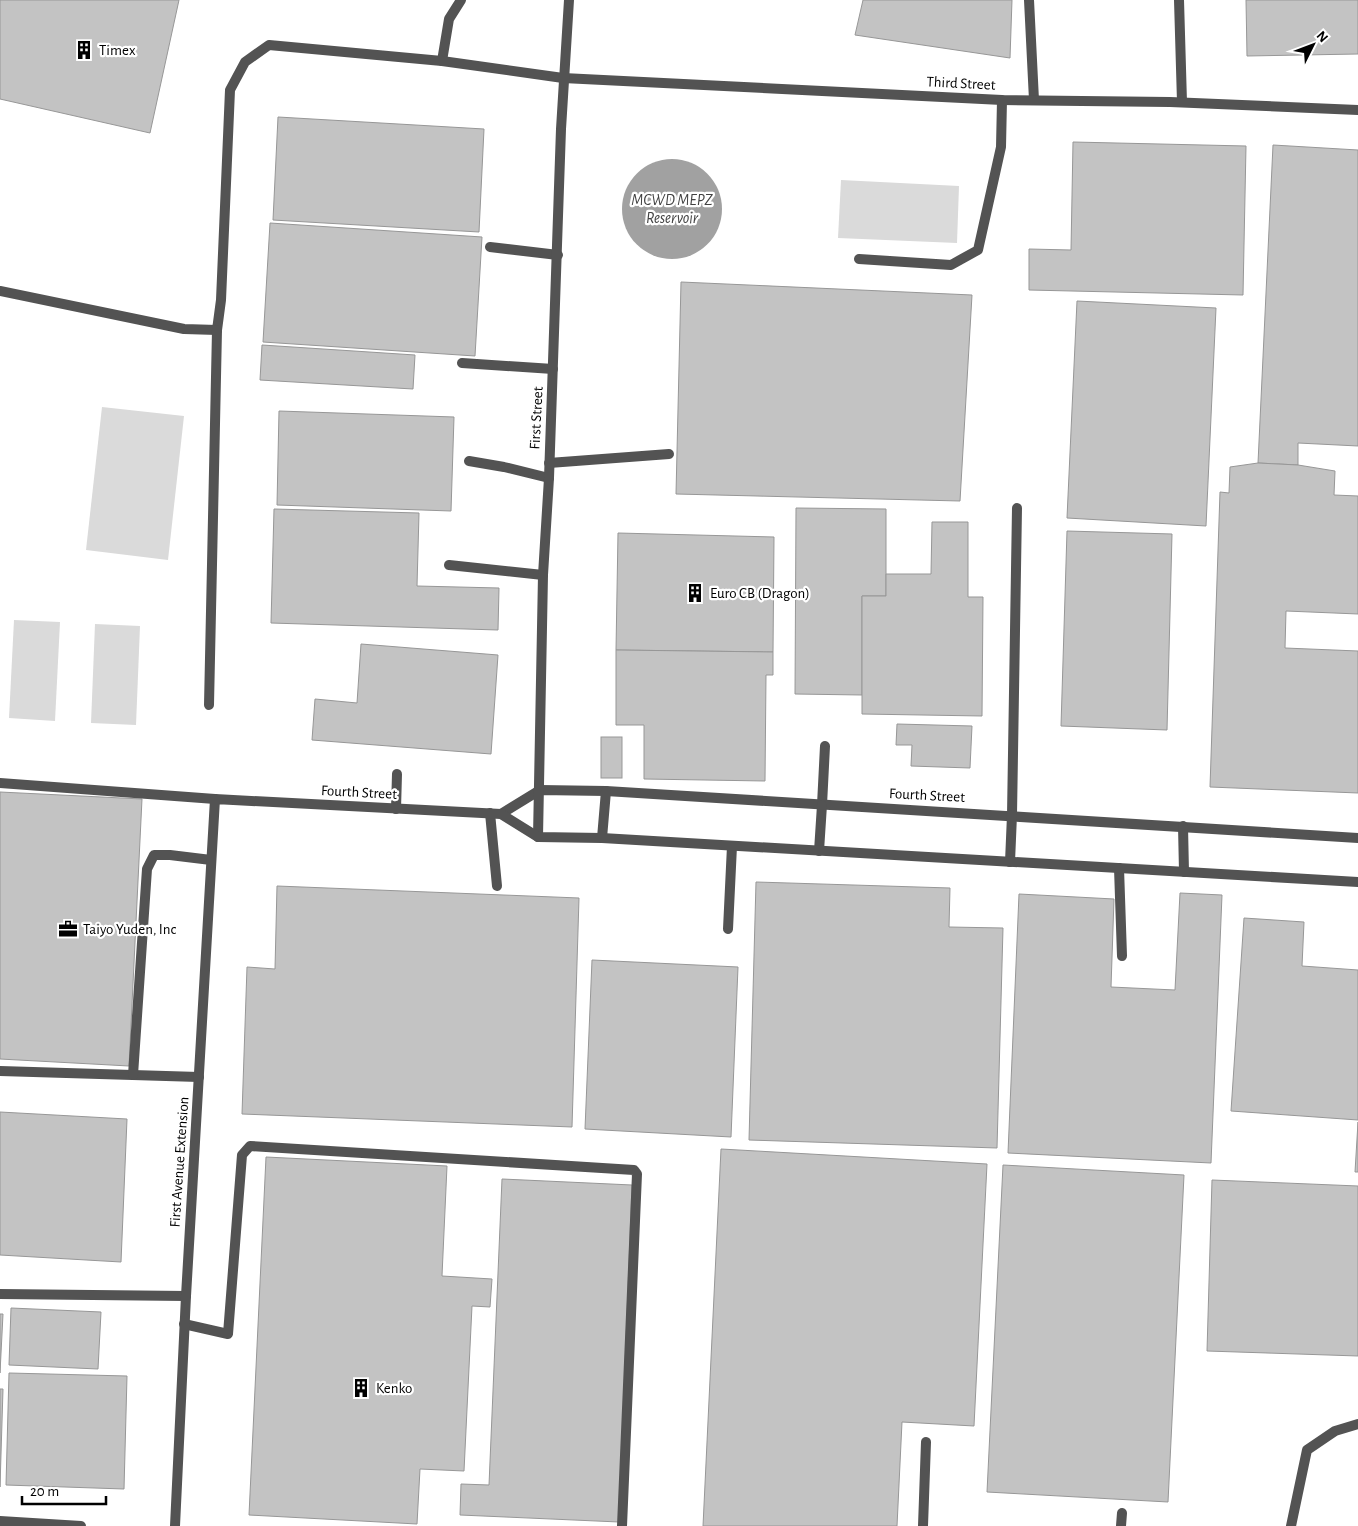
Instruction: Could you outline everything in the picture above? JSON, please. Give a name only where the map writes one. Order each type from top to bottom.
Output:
[{"type":"street","points":[[442,61],[449,19],[461,0]]},
{"type":"street","name":"First Street","points":[[538,837],[543,575],[558,255],[563,78],[569,0]]},
{"type":"street","points":[[1029,0],[1034,100]]},
{"type":"street","points":[[1179,0],[1182,102]]},
{"type":"street","name":"Third Street","points":[[209,705],[217,330],[221,300],[230,90],[245,62],[269,46],[442,61],[563,78],[1002,100],[1182,102],[1358,110]]},
{"type":"street","points":[[859,259],[950,265],[978,250],[1001,147],[1002,100]]},
{"type":"street","points":[[490,247],[558,255]]},
{"type":"street","points":[[0,291],[184,329],[217,330]]},
{"type":"street","points":[[462,363],[553,369]]},
{"type":"street","points":[[549,463],[669,454]]},
{"type":"street","points":[[469,461],[549,478]]},
{"type":"street","points":[[1010,862],[1017,508]]},
{"type":"street","points":[[449,565],[543,575]]},
{"type":"street","points":[[819,851],[825,746]]},
{"type":"street","points":[[396,809],[397,774]]},
{"type":"street","name":"Fourth Street","points":[[0,783],[215,800],[496,814],[538,837]]},
{"type":"street","points":[[497,886],[496,814],[540,790]]},
{"type":"street","name":"Fourth Street","points":[[540,790],[606,791],[1358,838]]},
{"type":"street","points":[[602,838],[606,791]]},
{"type":"street","name":"First Avenue Extension","points":[[175,1526],[184,1324],[215,800]]},
{"type":"street","points":[[1182,826],[1184,872]]},
{"type":"street","points":[[538,837],[602,838],[1358,882]]},
{"type":"street","points":[[728,929],[732,846]]},
{"type":"street","points":[[133,1075],[147,869],[154,855],[211,860]]},
{"type":"street","points":[[1119,868],[1122,956]]},
{"type":"street","points":[[0,1071],[199,1077]]},
{"type":"street","points":[[184,1324],[228,1334],[242,1155],[250,1146],[634,1170],[637,1174],[622,1526]]},
{"type":"street","points":[[0,1294],[186,1296]]},
{"type":"street","points":[[1291,1526],[1307,1450],[1335,1431],[1358,1424]]},
{"type":"street","points":[[923,1526],[926,1442]]},
{"type":"street","points":[[1121,1526],[1122,1513]]},
{"type":"street","points":[[0,1521],[81,1526]]},
{"type":"shaded area","points":[[841,180],[959,186],[957,243],[838,238]]},
{"type":"shaded area","points":[[102,407],[184,416],[168,560],[86,550]]},
{"type":"shaded area","points":[[14,620],[60,622],[55,721],[9,718]]},
{"type":"shaded area","points":[[95,624],[140,626],[136,725],[91,723]]},
{"type":"water","name":"MCWD MEPZ Reservoir","points":[[672,159],[682,160],[700,167],[714,181],[721,199],[721,219],[714,237],[700,251],[682,258],[672,259],[662,258],[644,251],[630,237],[623,219],[622,209],[623,199],[630,181],[644,167],[662,160]]},
{"type":"building","name":"Timex","points":[[0,0],[179,0],[150,133],[0,99]]},
{"type":"building","points":[[863,0],[1012,0],[1010,58],[855,35]]},
{"type":"building","points":[[1246,0],[1358,0],[1358,54],[1247,56]]},
{"type":"building","points":[[278,117],[484,129],[479,232],[273,220]]},
{"type":"building","points":[[1073,142],[1246,146],[1243,295],[1029,290],[1029,249],[1071,250]]},
{"type":"building","points":[[1273,145],[1358,150],[1358,446],[1298,443],[1298,465],[1258,463]]},
{"type":"building","points":[[270,223],[482,237],[475,356],[263,342]]},
{"type":"building","points":[[681,282],[972,295],[960,501],[676,494]]},
{"type":"building","points":[[1077,301],[1216,308],[1206,526],[1067,518]]},
{"type":"building","points":[[262,345],[415,355],[413,389],[260,380]]},
{"type":"building","points":[[279,411],[454,417],[451,511],[277,505]]},
{"type":"building","points":[[1258,463],[1298,465],[1335,471],[1334,495],[1358,496],[1358,614],[1286,611],[1285,648],[1358,651],[1358,793],[1210,787],[1220,492],[1229,493],[1230,467]]},
{"type":"building","points":[[796,508],[886,509],[886,596],[862,596],[862,695],[795,694]]},
{"type":"building","points":[[274,509],[419,513],[417,586],[499,588],[498,630],[271,623]]},
{"type":"building","points":[[932,522],[968,522],[968,597],[983,597],[982,716],[862,714],[862,596],[886,596],[886,574],[931,574]]},
{"type":"building","points":[[1067,531],[1172,534],[1167,730],[1061,726]]},
{"type":"building","name":"Euro CB (Dragon)","points":[[618,533],[774,537],[773,652],[616,650]]},
{"type":"building","points":[[361,644],[498,655],[491,754],[312,740],[315,699],[357,703]]},
{"type":"building","points":[[616,650],[773,652],[773,675],[766,675],[765,781],[644,779],[644,725],[616,725]]},
{"type":"building","points":[[897,724],[972,726],[970,768],[911,766],[912,745],[896,745]]},
{"type":"building","points":[[601,737],[622,737],[622,778],[601,778]]},
{"type":"building","name":"Taiyo Yuden, Inc","points":[[0,792],[142,799],[129,1066],[0,1059]]},
{"type":"building","points":[[756,882],[950,888],[949,927],[1003,928],[997,1148],[749,1140]]},
{"type":"building","points":[[277,886],[579,898],[572,1127],[242,1114],[247,967],[275,969]]},
{"type":"building","points":[[1180,893],[1222,895],[1211,1163],[1008,1153],[1019,894],[1114,899],[1111,987],[1175,990]]},
{"type":"building","points":[[1244,918],[1304,922],[1302,966],[1358,970],[1358,1120],[1231,1111]]},
{"type":"building","points":[[592,960],[738,967],[731,1137],[585,1129]]},
{"type":"building","points":[[0,1112],[127,1119],[121,1262],[0,1255]]},
{"type":"building","points":[[1358,1122],[1358,1172],[1355,1172]]},
{"type":"building","points":[[721,1149],[987,1164],[974,1426],[902,1422],[897,1526],[703,1526]]},
{"type":"building","name":"Kenko","points":[[266,1157],[447,1166],[442,1276],[492,1279],[490,1307],[472,1306],[464,1471],[420,1469],[417,1524],[249,1515]]},
{"type":"building","points":[[1003,1165],[1184,1175],[1168,1502],[987,1492]]},
{"type":"building","points":[[502,1179],[632,1185],[619,1522],[460,1515],[461,1484],[489,1485]]},
{"type":"building","points":[[1212,1180],[1358,1186],[1358,1356],[1207,1351]]},
{"type":"building","points":[[11,1308],[101,1312],[98,1369],[9,1365]]},
{"type":"building","points":[[0,1314],[3,1314],[0,1373]]},
{"type":"building","points":[[9,1373],[127,1376],[124,1489],[6,1485]]},
{"type":"building","points":[[0,1389],[3,1389],[0,1487]]},
{"type":"place","name":"Timex","points":[[84,50]]},
{"type":"place","name":"Euro CB (Dragon)","points":[[695,593]]},
{"type":"place","name":"Taiyo Yuden, Inc","points":[[68,929]]},
{"type":"place","name":"Kenko","points":[[361,1388]]}]
